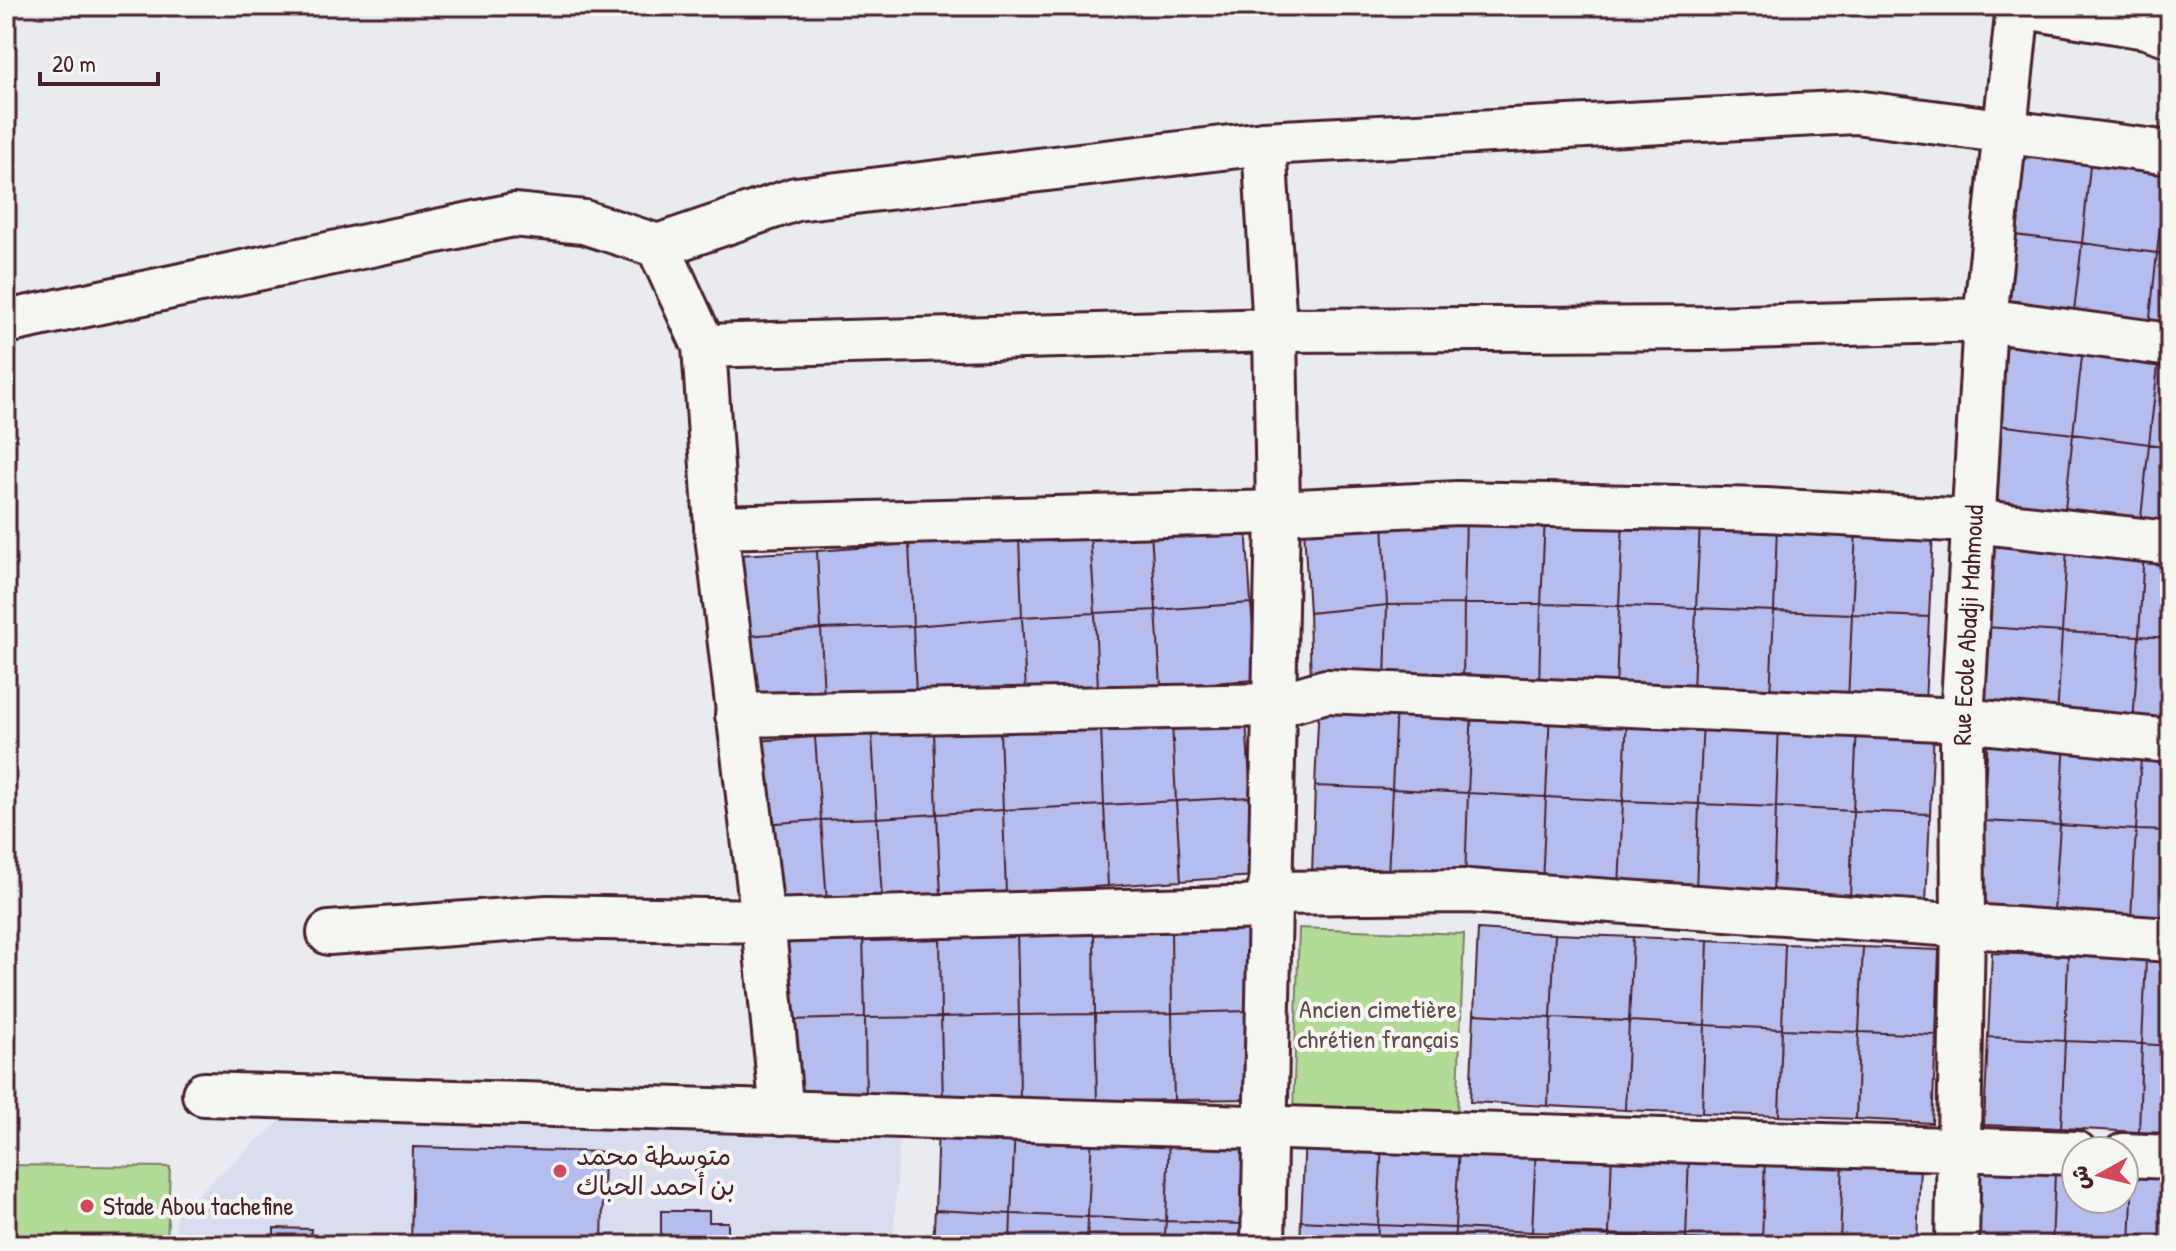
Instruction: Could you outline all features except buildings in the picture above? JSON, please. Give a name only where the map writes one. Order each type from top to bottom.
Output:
[{"type":"street","points":[[2018,6],[2146,27],[2170,35]]},
{"type":"street","name":"Rue Ecole Abadji Mahmoud","points":[[1957,1245],[1963,927],[1962,720],[1985,320],[2018,6]]},
{"type":"street","points":[[6,322],[513,215],[584,222],[658,246],[796,199],[1264,143],[1855,112],[2004,134],[2170,153]]},
{"type":"street","points":[[1263,1245],[1268,900],[1277,705],[1278,512],[1275,330],[1264,143]]},
{"type":"street","points":[[658,246],[704,346],[716,527],[763,921],[782,1113]]},
{"type":"street","points":[[704,346],[1275,330],[1713,328],[1985,320],[2170,345]]},
{"type":"street","points":[[716,527],[1278,512],[1458,503],[1766,510],[1973,521],[2170,543]]},
{"type":"street","points":[[737,715],[1277,705],[1326,691],[1962,720],[2170,741]]},
{"type":"street","points":[[329,933],[548,917],[763,921],[1468,891],[2170,940]]},
{"type":"street","points":[[204,1094],[2060,1152]]},
{"type":"street","points":[[2140,1156],[2170,1157]]},
{"type":"shaded area","name":"متوسطة محمد بن أحمد الحباك","points":[[301,1102],[900,1129],[893,1245],[175,1245],[176,1213]]},
{"type":"green space","name":"Ancien cimetière chrétien français","points":[[1299,928],[1464,934],[1457,1119],[1293,1113]]},
{"type":"green space","name":"Stade Abou tachefine","points":[[6,1165],[170,1167],[167,1245],[6,1245]]},
{"type":"place","name":"متوسطة محمد بن أحمد الحباك","points":[[560,1171]]},
{"type":"place","name":"Stade Abou tachefine","points":[[87,1206]]}]
